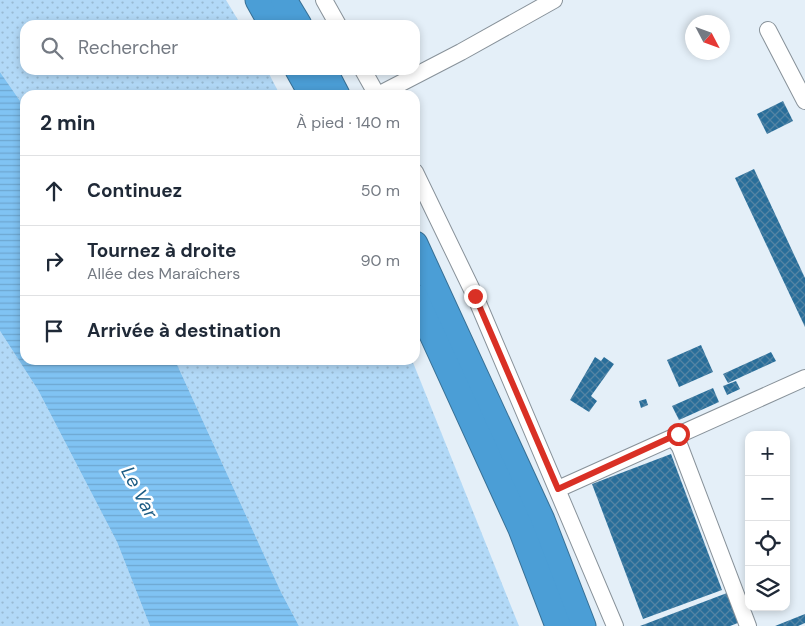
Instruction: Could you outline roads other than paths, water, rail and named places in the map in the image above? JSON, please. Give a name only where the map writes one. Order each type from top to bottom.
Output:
[{"type":"highway","points":[[258,0],[269,20]]},
{"type":"highway","points":[[284,0],[295,20]]},
{"type":"highway","points":[[301,75],[309,90]]},
{"type":"highway","points":[[327,75],[335,90]]},
{"type":"highway","points":[[420,255],[542,520],[583,626]]},
{"type":"highway","points":[[420,308],[521,529],[558,626]]},
{"type":"street","points":[[324,0],[335,20]]},
{"type":"street","points":[[420,73],[554,0]]},
{"type":"street","points":[[768,30],[805,101]]},
{"type":"street","points":[[366,75],[375,90]]},
{"type":"street","points":[[388,90],[417,75]]},
{"type":"street","points":[[420,182],[475,296],[615,626]]},
{"type":"street","points":[[558,489],[805,378]]},
{"type":"street","points":[[673,436],[680,447],[748,626]]},
{"type":"water","points":[[0,72],[20,101],[20,362],[0,331]]},
{"type":"water","name":"Le Var","points":[[22,365],[177,365],[281,592],[299,626],[150,626],[117,542],[38,390]]}]
